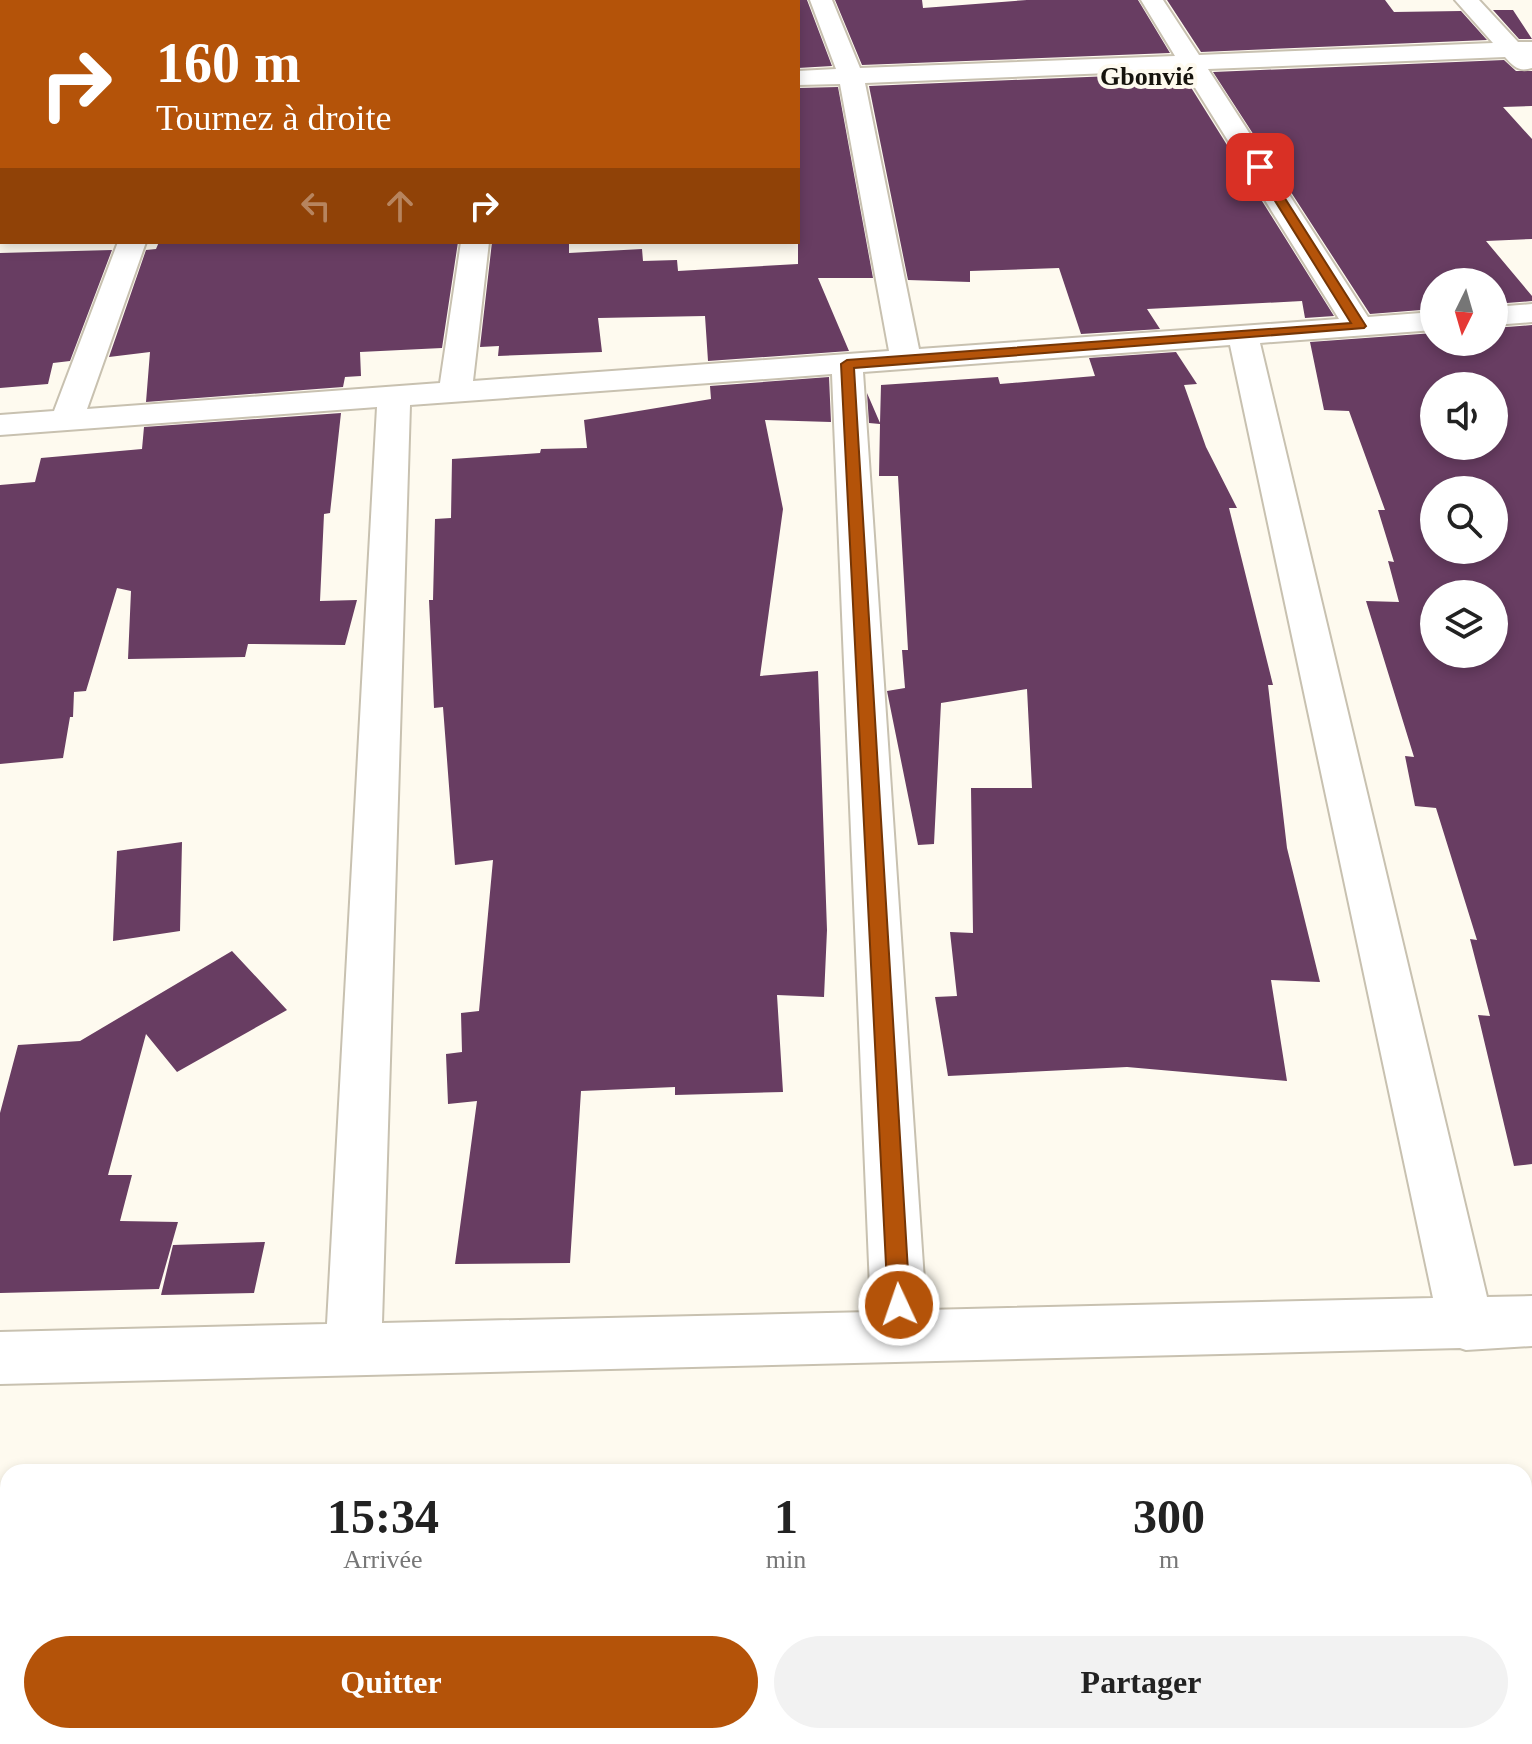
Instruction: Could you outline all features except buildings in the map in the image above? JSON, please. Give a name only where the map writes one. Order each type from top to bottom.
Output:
[{"type":"street","points":[[821,0],[851,77],[906,360]]},
{"type":"street","points":[[1152,0],[1359,326]]},
{"type":"street","points":[[1466,0],[1521,49],[1532,70]]},
{"type":"street","points":[[800,78],[1521,49]]},
{"type":"street","points":[[67,420],[131,244]]},
{"type":"street","points":[[455,393],[475,244]]},
{"type":"street","points":[[1508,315],[1532,313]]},
{"type":"street","points":[[0,425],[1420,322]]},
{"type":"street","points":[[1243,335],[1466,1325]]},
{"type":"street","points":[[847,364],[900,1336]]},
{"type":"street","points":[[353,1349],[394,397]]},
{"type":"street","points":[[0,1358],[1466,1325],[1532,1321]]},
{"type":"district","name":"Gbonvié","points":[[1147,76]]},
{"type":"route","points":[[899,1305],[847,364],[1359,326],[1260,167]]}]
